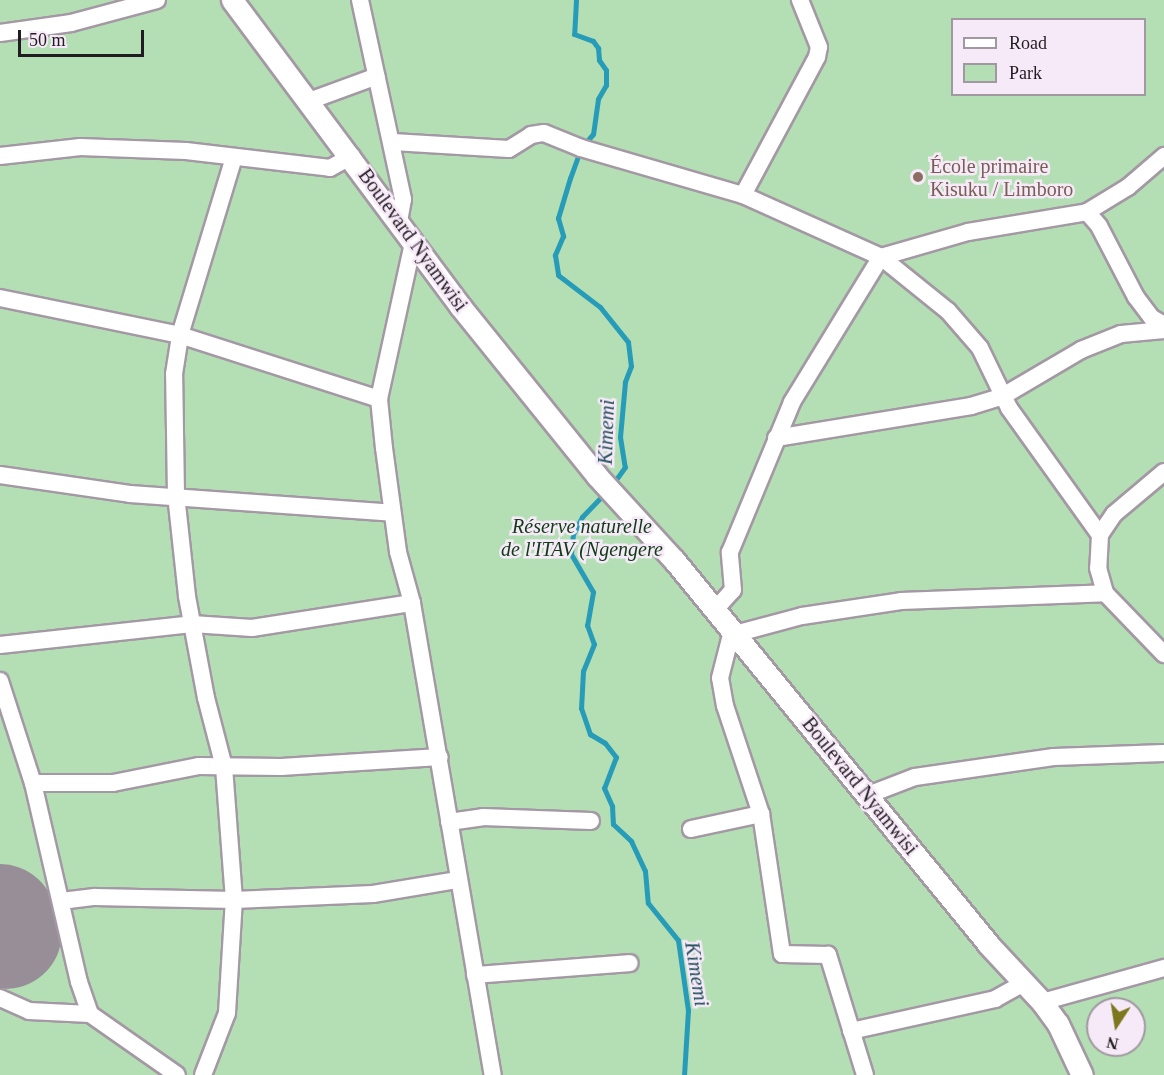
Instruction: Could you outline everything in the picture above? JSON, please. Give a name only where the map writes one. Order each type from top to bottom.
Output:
[{"type":"main road","name":"Boulevard Nyamwisi","points":[[232,0],[352,156],[413,243],[603,482],[714,610],[731,635],[868,795],[987,943],[1026,982],[1042,1002],[1058,1024],[1082,1075]]},
{"type":"street","points":[[0,33],[71,23],[157,0]]},
{"type":"street","points":[[360,0],[404,199],[399,221]]},
{"type":"street","points":[[743,195],[817,57],[819,47],[800,0]]},
{"type":"street","points":[[309,101],[377,76]]},
{"type":"street","points":[[393,142],[509,149],[531,135],[544,133],[581,148],[743,195],[881,257],[948,311],[980,348],[1004,396],[1100,535]]},
{"type":"street","points":[[0,156],[80,147],[186,151],[330,168],[352,156]]},
{"type":"street","points":[[714,610],[733,590],[730,552],[792,402],[881,257],[959,234],[1087,212],[1128,187],[1164,156]]},
{"type":"street","points":[[204,1075],[227,1013],[234,900],[224,767],[192,624],[176,495],[174,374],[180,334],[234,157]]},
{"type":"street","points":[[1087,212],[1099,226],[1136,297],[1152,318],[1164,325]]},
{"type":"street","points":[[413,243],[380,399],[392,513],[412,603],[440,757],[458,880],[493,1075]]},
{"type":"street","points":[[0,298],[180,334],[380,399]]},
{"type":"street","points":[[776,438],[971,406],[1004,396],[1081,350],[1121,334],[1164,330]]},
{"type":"street","points":[[1164,472],[1114,514],[1100,535],[1098,568],[1105,593],[1164,654]]},
{"type":"street","points":[[0,475],[89,489],[392,513]]},
{"type":"street","points":[[865,1075],[828,955],[782,954],[761,814],[725,706],[720,678],[731,635],[802,616],[901,601],[1105,593]]},
{"type":"street","points":[[0,645],[192,624],[252,628],[412,603]]},
{"type":"street","points":[[0,681],[33,783],[79,982],[90,1014]]},
{"type":"street","points":[[868,795],[915,777],[1054,757],[1164,753]]},
{"type":"street","points":[[33,783],[113,783],[199,766],[281,767],[440,757]]},
{"type":"street","points":[[691,829],[761,814]]},
{"type":"street","points":[[449,822],[483,817],[591,821]]},
{"type":"street","points":[[61,901],[95,897],[234,900],[373,894],[458,880]]},
{"type":"street","points":[[476,975],[630,963]]},
{"type":"street","points":[[1042,1002],[1164,968]]},
{"type":"street","points":[[851,1031],[995,999],[1026,982]]},
{"type":"street","points":[[0,998],[29,1011],[90,1014],[177,1075]]},
{"type":"green space","name":"Réserve naturelle de l'ITAV (Ngengere","points":[[0,0],[1164,0],[1164,1075],[0,1075]]},
{"type":"waterway","name":"Kimemi","points":[[576,0],[574,34],[593,41],[598,48],[599,60],[606,70],[606,85],[598,99],[593,134],[581,148],[570,178],[558,218],[563,236],[555,255],[558,275],[600,307],[628,342],[631,366],[625,382],[620,437],[625,467],[611,486]]},
{"type":"waterway","name":"Kimemi","points":[[605,493],[582,517],[573,534],[571,554],[593,592],[587,625],[594,644],[583,671],[581,708],[590,734],[605,743],[616,757],[604,788],[612,806],[613,824],[631,841],[645,871],[648,903],[678,940],[688,1010],[684,1075]]},
{"type":"runway","points":[[0,920],[6,933]]},
{"type":"place","name":"École primaire Kisuku / Limboro","points":[[918,177]]}]
